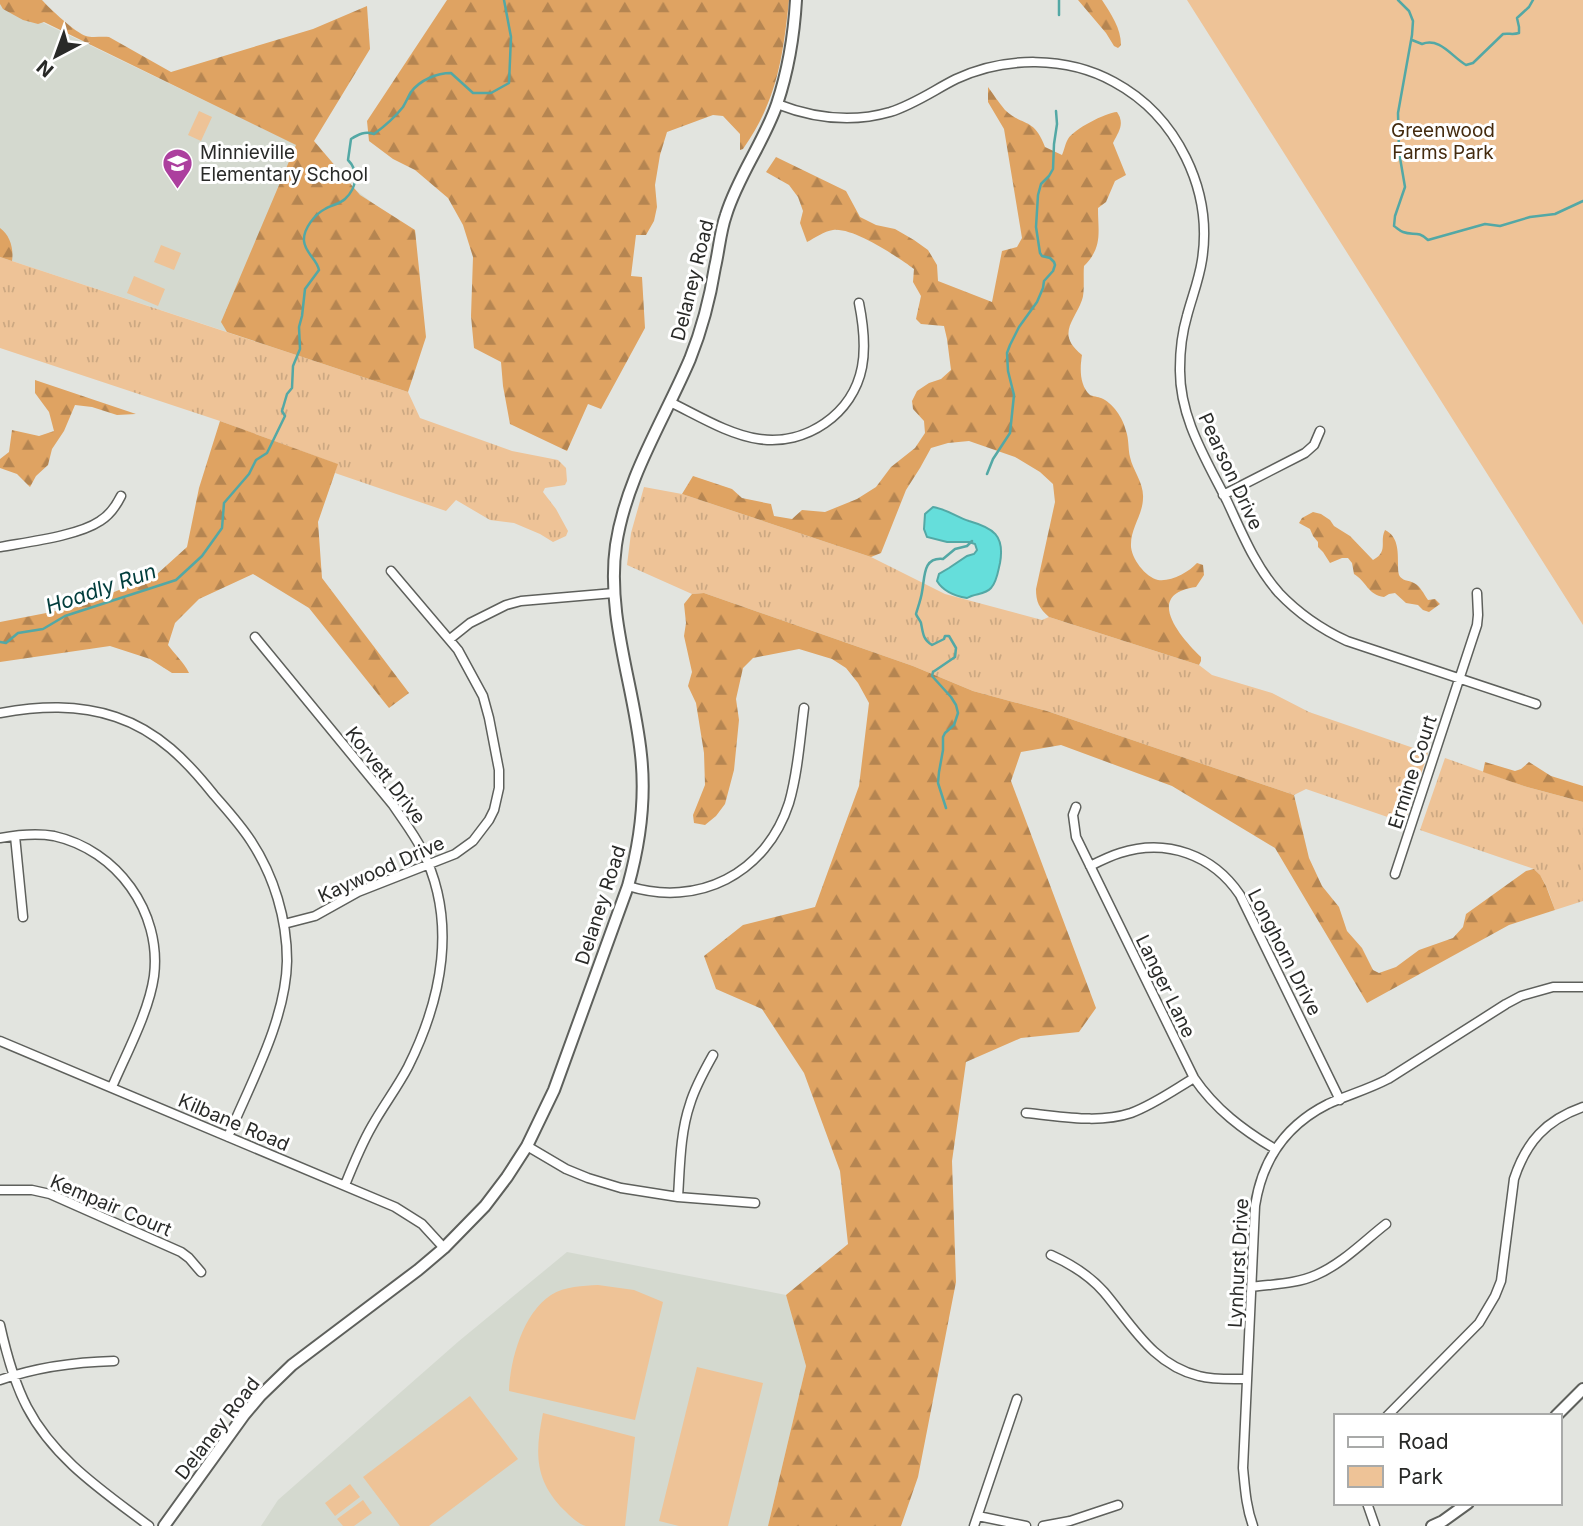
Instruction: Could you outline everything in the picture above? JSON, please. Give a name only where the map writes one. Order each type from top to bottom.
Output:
[{"type":"street","name":"Delaney Road","points":[[164,1526],[244,1415],[276,1380],[418,1270],[485,1206],[527,1146],[554,1090],[628,886],[640,829],[643,776],[637,729],[616,620],[614,593],[616,547],[625,504],[690,359],[701,328],[726,215],[776,104],[789,55],[796,0]]},
{"type":"street","name":"Pearson Drive","points":[[776,104],[808,115],[866,117],[905,107],[972,72],[1031,62],[1088,70],[1113,81],[1141,100],[1164,123],[1176,140],[1190,167],[1200,196],[1204,231],[1202,260],[1180,351],[1184,407],[1223,495],[1261,569],[1281,595],[1301,614],[1327,632],[1536,704]]},
{"type":"street","points":[[670,401],[744,436],[784,440],[811,433],[840,410],[858,381],[864,355],[859,303]]},
{"type":"street","points":[[1223,495],[1306,453],[1314,445],[1320,431]]},
{"type":"street","points":[[0,547],[89,527],[109,514],[121,496]]},
{"type":"street","name":"Kaywood Drive","points":[[284,924],[314,916],[358,892],[454,854],[473,841],[494,810],[499,788],[499,770],[483,695],[450,639],[391,571]]},
{"type":"street","points":[[450,639],[470,623],[506,605],[521,601],[614,593]]},
{"type":"street","name":"Ermine Court","points":[[1395,874],[1477,625],[1476,593]]},
{"type":"street","name":"Korvett Drive","points":[[255,637],[393,805],[408,827],[428,865],[436,889],[443,928],[441,971],[428,1021],[409,1065],[372,1126],[345,1185]]},
{"type":"street","points":[[0,713],[40,707],[65,707],[90,710],[129,722],[168,746],[198,775],[251,842],[271,880],[278,901],[284,924],[287,961],[283,998],[272,1034],[228,1137]]},
{"type":"street","points":[[628,886],[657,893],[689,892],[722,881],[751,863],[772,838],[789,802],[804,708]]},
{"type":"street","name":"Langer Lane","points":[[1076,807],[1073,815],[1076,837],[1194,1078],[1205,1095],[1220,1110],[1254,1137],[1275,1149]]},
{"type":"street","points":[[15,836],[23,917]]},
{"type":"street","points":[[0,838],[50,836],[81,846],[113,867],[134,891],[143,908],[153,939],[155,958],[152,990],[112,1087]]},
{"type":"street","name":"Longhorn Drive","points":[[1090,866],[1119,853],[1138,849],[1174,849],[1195,856],[1224,875],[1240,895],[1340,1100]]},
{"type":"street","name":"Lynhurst Drive","points":[[1253,1526],[1245,1496],[1243,1468],[1255,1206],[1263,1173],[1275,1149],[1302,1121],[1324,1107],[1388,1079],[1521,996],[1553,987],[1583,986]]},
{"type":"street","name":"Kilbane Road","points":[[0,1041],[395,1207],[432,1233],[444,1248]]},
{"type":"street","points":[[678,1197],[687,1113],[700,1078],[713,1055]]},
{"type":"street","points":[[1026,1113],[1090,1118],[1118,1116],[1145,1107],[1194,1078]]},
{"type":"street","points":[[1389,1414],[1479,1323],[1488,1310],[1502,1273],[1514,1180],[1519,1165],[1533,1140],[1545,1127],[1557,1118],[1583,1107]]},
{"type":"street","points":[[527,1146],[566,1169],[621,1188],[678,1197],[755,1203]]},
{"type":"street","name":"Kempair Court","points":[[0,1190],[32,1190],[50,1194],[181,1252],[201,1272]]},
{"type":"street","points":[[1252,1287],[1298,1281],[1316,1275],[1339,1261],[1386,1224]]},
{"type":"street","points":[[1051,1255],[1093,1281],[1144,1343],[1168,1363],[1198,1376],[1247,1379]]},
{"type":"street","points":[[0,1325],[14,1375],[26,1404],[60,1453],[92,1483],[149,1526]]},
{"type":"street","points":[[0,1380],[36,1369],[66,1364],[114,1361]]},
{"type":"street","points":[[1558,1414],[1583,1389]]},
{"type":"street","points":[[974,1526],[1017,1399]]},
{"type":"street","points":[[1043,1526],[1070,1521],[1118,1505]]},
{"type":"street","points":[[1368,1505],[1375,1526]]},
{"type":"street","points":[[1432,1526],[1465,1505]]},
{"type":"street","points":[[978,1516],[1026,1526]]},
{"type":"shaded area","name":"Minnieville Elementary School","points":[[0,2],[297,145],[413,234],[400,389],[0,257]]},
{"type":"shaded area","points":[[567,1252],[786,1295],[806,1366],[768,1526],[261,1526],[278,1500],[459,1341]]},
{"type":"green space","points":[[0,0],[42,0],[82,34],[88,37],[109,37],[171,72],[313,29],[367,6],[370,49],[314,141],[360,195],[415,230],[426,337],[408,392],[227,332],[221,322],[296,145],[44,22],[38,24],[23,20],[3,9]]},
{"type":"green space","points":[[447,0],[789,0],[781,60],[771,96],[743,149],[740,150],[740,134],[723,116],[713,115],[667,132],[655,185],[657,207],[654,221],[646,235],[636,235],[631,276],[642,277],[645,328],[601,409],[588,404],[567,451],[510,424],[501,362],[474,348],[471,316],[473,257],[463,225],[448,198],[415,170],[393,159],[369,141],[367,121]]},
{"type":"green space","points":[[1078,0],[1102,0],[1119,33],[1121,45],[1118,48],[1114,46]]},
{"type":"green space","name":"Greenwood Farms Park","points":[[1187,0],[1583,0],[1583,625]]},
{"type":"green space","points":[[988,87],[1005,110],[1037,131],[1045,147],[1062,155],[1068,139],[1083,126],[1117,112],[1121,120],[1113,143],[1126,175],[1115,181],[1106,202],[1098,208],[1097,246],[1084,266],[1083,297],[1068,334],[1074,348],[1082,355],[1081,376],[1086,391],[1113,407],[1123,421],[1127,434],[1130,457],[1143,493],[1132,538],[1131,549],[1136,560],[1143,571],[1158,580],[1179,576],[1197,563],[1203,565],[1204,575],[1196,587],[1180,591],[1172,598],[1169,607],[1176,627],[1201,657],[1199,665],[1049,617],[1039,604],[1036,589],[1055,502],[1053,484],[1040,472],[1015,457],[969,441],[931,448],[906,490],[881,553],[871,557],[682,494],[693,476],[732,489],[742,498],[771,504],[774,516],[792,519],[802,510],[825,512],[857,499],[876,487],[891,467],[915,448],[925,433],[924,421],[913,409],[912,401],[917,391],[941,379],[951,370],[944,326],[921,324],[916,319],[921,296],[913,282],[914,269],[875,244],[842,230],[826,232],[807,242],[800,223],[803,211],[798,197],[789,185],[766,172],[776,157],[846,191],[860,217],[876,225],[895,229],[928,250],[937,265],[938,281],[992,302],[1002,251],[1017,247],[1022,238],[1004,129],[988,102]]},
{"type":"green space","points":[[199,111],[212,117],[201,141],[188,135]]},
{"type":"green space","points":[[0,228],[10,243],[12,261],[0,257]]},
{"type":"green space","points":[[161,245],[181,253],[174,270],[154,262]]},
{"type":"green space","points":[[0,257],[408,392],[420,418],[512,451],[558,460],[566,468],[567,481],[565,485],[545,488],[543,492],[568,531],[566,536],[553,542],[514,523],[490,520],[456,500],[446,511],[335,473],[337,464],[220,421],[0,348]]},
{"type":"green space","points":[[134,276],[165,289],[158,306],[127,293]]},
{"type":"green space","points":[[35,380],[136,414],[117,415],[75,405],[64,431],[52,449],[48,465],[36,476],[30,487],[17,474],[0,468],[0,459],[9,452],[12,430],[39,436],[54,431],[49,412],[35,393]]},
{"type":"green space","points":[[220,421],[338,464],[318,522],[322,578],[409,693],[389,708],[309,608],[253,574],[199,599],[175,623],[168,645],[189,673],[172,673],[150,659],[110,646],[0,662],[0,622],[77,607],[156,575],[187,547],[199,488]]},
{"type":"green space","points":[[644,487],[682,494],[871,557],[945,594],[1042,620],[1049,617],[1199,665],[1212,675],[1272,693],[1309,712],[1428,753],[1405,823],[1306,789],[1294,795],[1047,711],[973,691],[913,666],[704,593],[692,594],[627,565],[631,533]]},
{"type":"green space","points":[[1313,512],[1321,514],[1350,536],[1373,560],[1381,553],[1385,530],[1393,536],[1396,544],[1400,577],[1420,588],[1428,600],[1435,599],[1440,604],[1429,612],[1418,605],[1406,603],[1395,593],[1379,596],[1354,574],[1348,558],[1330,563],[1318,547],[1310,529],[1299,523]]},
{"type":"green space","points":[[704,593],[913,666],[973,691],[1047,711],[1294,795],[1309,858],[1322,886],[1339,907],[1347,931],[1362,948],[1373,970],[1379,973],[1396,967],[1419,950],[1453,938],[1463,927],[1466,914],[1526,871],[1534,869],[1540,875],[1555,910],[1509,925],[1367,1003],[1275,848],[1172,786],[1061,745],[1021,752],[1011,781],[1096,1008],[1079,1032],[1021,1038],[966,1062],[952,1161],[956,1282],[918,1477],[901,1526],[768,1526],[806,1366],[786,1295],[848,1244],[840,1171],[804,1073],[762,1009],[716,989],[704,956],[743,925],[815,907],[859,786],[869,703],[846,668],[832,659],[799,649],[753,658],[743,668],[736,699],[739,720],[734,770],[725,804],[705,825],[694,823],[693,815],[705,785],[704,753],[696,703],[688,686],[692,672],[684,636],[684,604],[692,594]]},
{"type":"green space","points":[[1445,758],[1527,787],[1583,802],[1583,901],[1555,910],[1545,883],[1534,869],[1420,830]]},
{"type":"green space","points":[[1485,762],[1515,771],[1529,762],[1551,776],[1583,786],[1583,802],[1483,772]]},
{"type":"green space","points":[[598,1285],[634,1290],[663,1302],[635,1420],[509,1391],[512,1365],[520,1338],[541,1303],[562,1290]]},
{"type":"green space","points":[[697,1367],[763,1383],[728,1526],[679,1526],[659,1521]]},
{"type":"green space","points":[[470,1396],[518,1459],[429,1526],[400,1526],[363,1477]]},
{"type":"green space","points":[[543,1413],[635,1437],[625,1526],[583,1525],[554,1499],[539,1465]]},
{"type":"green space","points":[[350,1484],[360,1497],[335,1516],[325,1503]]},
{"type":"green space","points":[[363,1500],[372,1513],[354,1526],[343,1526],[337,1519]]},
{"type":"water","points":[[933,507],[985,527],[999,539],[1000,563],[995,583],[989,590],[967,598],[950,592],[937,581],[939,574],[977,550],[975,544],[969,542],[947,542],[927,537],[924,529],[925,514]]},
{"type":"waterway","name":"Hoadly Run","points":[[0,642],[6,643],[18,633],[43,629],[65,616],[176,580],[202,556],[222,528],[224,503],[249,474],[256,460],[267,453],[285,416],[282,411],[287,394],[292,388],[293,366],[300,349],[299,327],[305,289],[319,270],[306,249],[304,236],[317,214],[343,201],[352,190],[355,174],[348,160],[351,139],[362,134],[374,134],[400,111],[415,88],[435,76],[451,73],[473,93],[491,93],[509,83],[511,37],[504,0]]},
{"type":"waterway","points":[[1059,0],[1059,15]]},
{"type":"waterway","points":[[1398,0],[1409,11],[1413,21],[1398,113],[1399,152],[1405,187],[1394,226],[1402,232],[1418,234],[1428,240],[1485,224],[1500,226],[1530,217],[1555,214],[1583,201]]},
{"type":"waterway","points":[[1412,40],[1422,44],[1440,45],[1466,65],[1473,63],[1503,34],[1519,33],[1517,18],[1533,0]]},
{"type":"waterway","points":[[987,474],[993,459],[1010,433],[1014,395],[1007,353],[1055,265],[1050,258],[1040,253],[1036,227],[1041,184],[1053,169],[1056,111]]},
{"type":"waterway","points":[[946,808],[938,783],[943,737],[954,725],[958,713],[951,697],[932,676],[933,672],[955,657],[956,648],[949,636],[932,645],[929,643],[916,614],[928,564],[936,559],[943,559],[955,549],[967,546],[972,541]]},
{"type":"place","name":"Minnieville Elementary School","points":[[177,190]]}]
